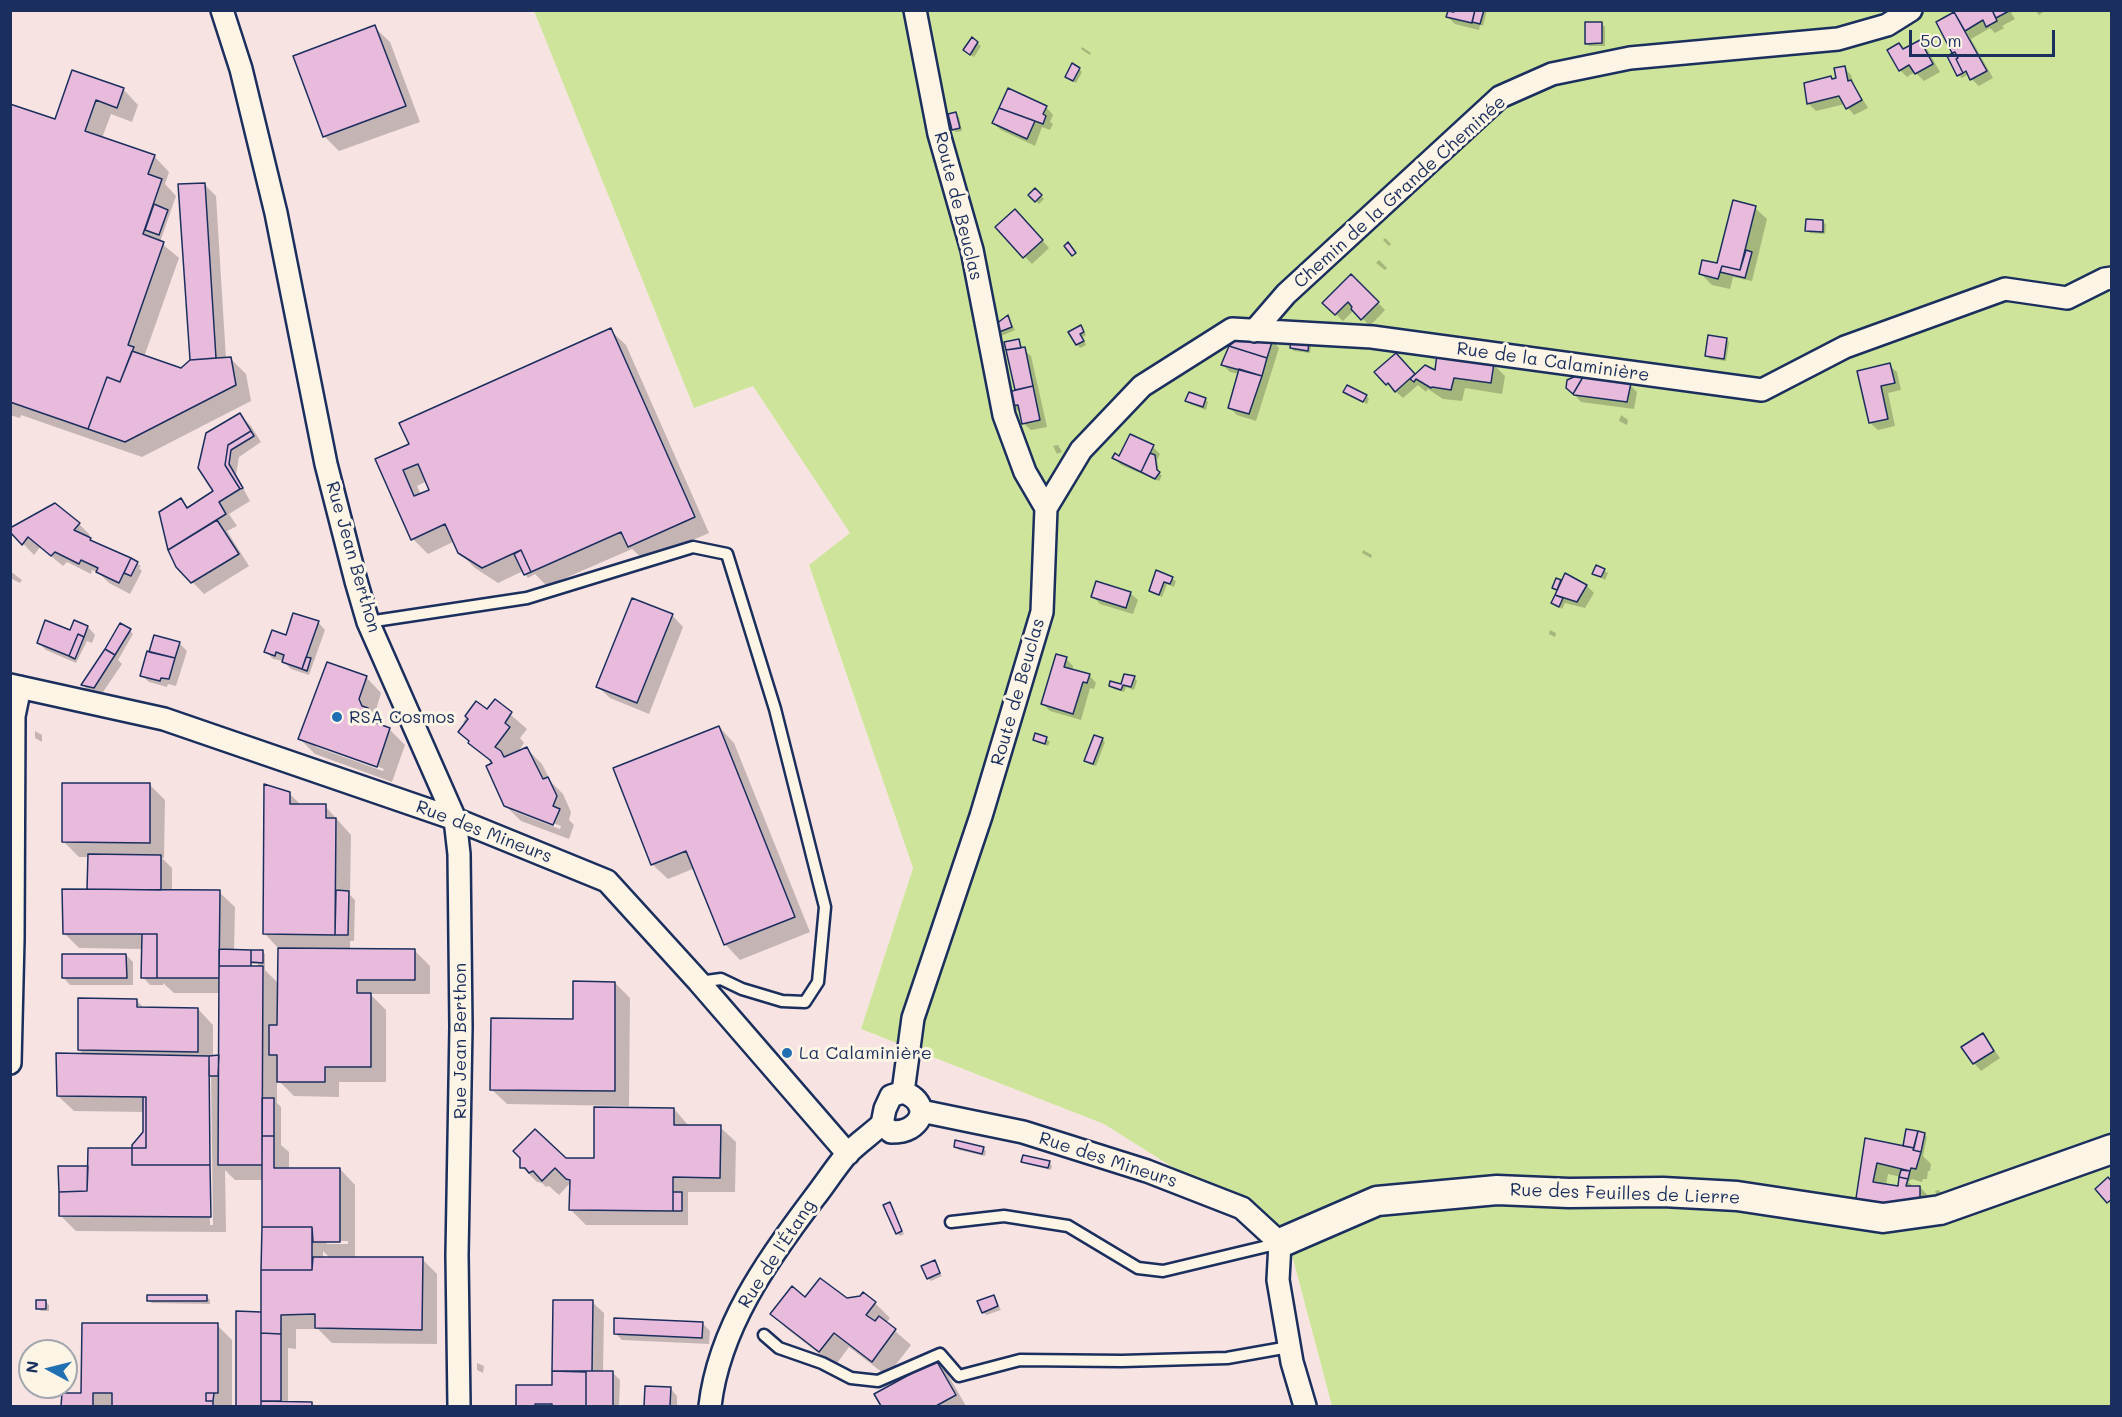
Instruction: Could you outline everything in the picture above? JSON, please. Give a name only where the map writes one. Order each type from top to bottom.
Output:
[{"type":"street","points":[[207,10],[224,18]]},
{"type":"street","name":"Route de Beuclas","points":[[903,1092],[913,1018],[981,816],[1042,612],[1046,508],[1025,472],[1004,416],[972,250],[939,134],[915,10]]},
{"type":"street","name":"Chemin de la Grande Cheminée","points":[[1254,331],[1286,294],[1500,97],[1552,74],[1630,58],[1838,39],[1885,18],[1911,10]]},
{"type":"street","name":"Rue Jean Berthon","points":[[224,18],[241,69],[276,213],[326,464],[368,622],[455,819],[459,854],[461,1027],[459,1407]]},
{"type":"street","name":"Rue de la Calaminière","points":[[1046,508],[1081,450],[1142,386],[1232,330],[1372,337],[1762,390],[1845,347],[2005,289],[2067,298],[2105,279],[2112,278]]},
{"type":"street","points":[[10,1063],[16,686]]},
{"type":"street","name":"Rue des Mineurs","points":[[16,686],[164,720],[455,819],[607,881],[699,982],[848,1154]]},
{"type":"street","points":[[903,1092],[912,1095],[919,1102],[921,1111],[918,1119],[910,1128],[891,1132],[882,1124],[891,1096],[903,1092]]},
{"type":"street","name":"Rue des Mineurs","points":[[921,1111],[1023,1132],[1147,1171],[1242,1208],[1280,1243]]},
{"type":"street","name":"Rue de l'Étang","points":[[710,1407],[723,1352],[742,1304],[795,1223],[848,1154],[882,1124]]},
{"type":"street","name":"Rue des Feuilles de Lierre","points":[[1280,1243],[1377,1201],[1497,1190],[1569,1193],[1663,1192],[1737,1196],[1883,1218],[1940,1210],[2112,1149]]},
{"type":"street","points":[[1280,1243],[1278,1280],[1289,1347],[1305,1407]]},
{"type":"lane","points":[[368,622],[527,598],[693,547],[727,554],[775,709],[825,907],[818,982],[805,1002],[782,1002],[742,989],[721,979],[699,982]]},
{"type":"lane","points":[[951,1222],[1004,1216],[1068,1226],[1138,1268],[1163,1270],[1280,1243]]},
{"type":"lane","points":[[764,1335],[779,1348],[822,1363],[851,1378],[878,1381],[940,1354],[959,1376],[1020,1360],[1122,1361],[1227,1358],[1289,1347]]},
{"type":"shaded area","points":[[10,11],[534,11],[694,408],[753,386],[850,533],[809,566],[913,868],[861,1029],[1104,1124],[1288,1240],[1332,1406],[11,1406]]},
{"type":"green space","points":[[534,11],[2111,11],[2111,1406],[1332,1406],[1288,1240],[1104,1124],[861,1029],[913,868],[809,565],[850,533],[753,386],[694,408]]},
{"type":"building","points":[[1455,10],[1475,10],[1472,23],[1446,17],[1448,11],[1454,12]]},
{"type":"building","points":[[1475,10],[1484,10],[1480,24],[1472,22]]},
{"type":"building","points":[[1953,10],[1992,10],[1997,21],[1986,27],[1983,20],[1965,31]]},
{"type":"building","points":[[1992,10],[2008,10],[2009,11],[1996,18]]},
{"type":"building","points":[[1954,12],[1987,71],[1970,80],[1966,71],[1963,73],[1955,52],[1952,53],[1936,22]]},
{"type":"building","points":[[1585,22],[1602,22],[1602,43],[1585,44]]},
{"type":"building","points":[[375,25],[406,106],[323,137],[293,56]]},
{"type":"building","points":[[972,37],[978,42],[970,55],[963,50]]},
{"type":"building","points":[[1920,40],[1933,64],[1915,74],[1909,65],[1899,71],[1887,50],[1899,43],[1903,49]]},
{"type":"building","points":[[1955,52],[1963,73],[1957,76],[1947,56]]},
{"type":"building","points":[[1072,63],[1080,68],[1073,81],[1065,77]]},
{"type":"building","points":[[1845,66],[1848,81],[1851,80],[1862,100],[1846,109],[1839,96],[1807,104],[1804,83],[1831,76],[1832,79],[1836,78],[1834,68]]},
{"type":"building","points":[[72,70],[124,88],[117,108],[96,100],[85,131],[155,155],[148,174],[162,179],[143,234],[164,242],[128,345],[134,347],[120,382],[107,377],[88,429],[10,402],[10,104],[55,119]]},
{"type":"building","points":[[1008,88],[1047,106],[1043,114],[1046,116],[1043,124],[999,108]]},
{"type":"building","points":[[999,108],[1035,121],[1027,139],[992,123]]},
{"type":"building","points":[[956,112],[960,128],[952,130],[948,114]]},
{"type":"building","points":[[205,183],[216,358],[190,360],[178,184]]},
{"type":"building","points":[[1035,188],[1042,195],[1035,202],[1028,195]]},
{"type":"building","points":[[1733,200],[1756,206],[1740,270],[1722,266],[1718,279],[1699,274],[1702,260],[1717,263]]},
{"type":"building","points":[[154,204],[168,210],[159,235],[145,230]]},
{"type":"building","points":[[1015,209],[1043,240],[1023,258],[995,227]]},
{"type":"building","points":[[1806,219],[1823,220],[1823,232],[1805,231]]},
{"type":"building","points":[[1068,242],[1076,253],[1072,256],[1064,246]]},
{"type":"building","points":[[1746,250],[1752,252],[1745,278],[1720,272],[1722,266],[1740,270]]},
{"type":"building","points":[[1351,274],[1379,302],[1361,320],[1348,302],[1335,315],[1322,303]]},
{"type":"building","points":[[1008,315],[1012,327],[994,334],[992,327]]},
{"type":"building","points":[[1081,325],[1084,332],[1080,334],[1084,341],[1076,345],[1068,332]]},
{"type":"building","points":[[611,328],[695,517],[628,547],[621,532],[531,572],[521,550],[482,568],[458,553],[445,524],[411,540],[375,459],[409,444],[399,423]],"holes":[[[418,464],[429,490],[414,496],[403,470]]]},
{"type":"building","points":[[1708,335],[1727,338],[1724,359],[1705,356]]},
{"type":"building","points":[[1240,337],[1273,339],[1267,358],[1229,346]]},
{"type":"building","points":[[1019,339],[1021,348],[1006,350],[1004,342]]},
{"type":"building","points":[[1291,339],[1309,342],[1308,351],[1290,348]]},
{"type":"building","points":[[1229,346],[1267,358],[1262,376],[1221,365]]},
{"type":"building","points":[[1025,347],[1033,386],[1015,390],[1006,350]]},
{"type":"building","points":[[132,351],[181,368],[190,360],[231,357],[236,385],[125,442],[88,429],[107,377],[120,382]]},
{"type":"building","points":[[1396,353],[1415,374],[1395,392],[1374,372]]},
{"type":"building","points":[[1437,354],[1494,363],[1491,383],[1454,378],[1451,390],[1431,388],[1416,379],[1414,382],[1410,379],[1425,365],[1435,370]]},
{"type":"building","points":[[1890,363],[1895,383],[1881,386],[1888,419],[1869,423],[1857,371]]},
{"type":"building","points":[[1239,369],[1262,376],[1249,414],[1228,408]]},
{"type":"building","points":[[1576,376],[1583,377],[1573,394],[1566,388],[1567,380]]},
{"type":"building","points":[[1583,377],[1631,383],[1627,402],[1574,395]]},
{"type":"building","points":[[1347,385],[1367,395],[1363,402],[1343,392]]},
{"type":"building","points":[[1033,386],[1040,420],[1022,424],[1018,405],[1010,406],[1008,392]]},
{"type":"building","points":[[1189,392],[1206,398],[1203,407],[1185,401]]},
{"type":"building","points":[[240,413],[251,431],[228,445],[225,465],[240,489],[219,502],[226,514],[168,550],[159,512],[181,498],[187,508],[213,491],[198,468],[206,433]]},
{"type":"building","points":[[251,431],[254,436],[231,450],[229,464],[243,488],[240,489],[225,465],[228,445]]},
{"type":"building","points":[[1130,434],[1154,445],[1141,472],[1112,458],[1115,453],[1119,456]]},
{"type":"building","points":[[1150,453],[1155,455],[1157,470],[1160,472],[1155,479],[1141,472]]},
{"type":"building","points":[[55,503],[80,523],[74,530],[91,538],[90,540],[131,558],[119,583],[96,572],[98,568],[81,560],[79,564],[55,552],[51,556],[28,537],[22,545],[10,532],[10,528]]},
{"type":"building","points":[[217,520],[239,554],[191,583],[176,567],[168,550]]},
{"type":"building","points":[[521,550],[531,572],[524,575],[514,554]]},
{"type":"building","points":[[131,558],[138,562],[131,576],[124,573]]},
{"type":"building","points":[[1596,565],[1605,569],[1601,577],[1592,574]]},
{"type":"building","points":[[1156,570],[1173,577],[1170,584],[1164,582],[1159,595],[1149,591]]},
{"type":"building","points":[[1565,573],[1587,585],[1577,602],[1555,595]]},
{"type":"building","points":[[1556,578],[1561,580],[1557,590],[1552,588]]},
{"type":"building","points":[[1096,581],[1131,592],[1126,608],[1091,597]]},
{"type":"building","points":[[1555,595],[1563,598],[1559,607],[1551,603]]},
{"type":"building","points":[[632,598],[673,614],[637,703],[596,687]]},
{"type":"building","points":[[293,613],[319,621],[302,669],[282,662],[284,655],[276,652],[275,656],[264,652],[272,630],[286,635]]},
{"type":"building","points":[[45,620],[70,630],[74,620],[88,626],[84,637],[78,634],[69,656],[37,643]]},
{"type":"building","points":[[120,623],[131,629],[115,655],[105,649]]},
{"type":"building","points":[[78,634],[84,637],[75,659],[69,656]]},
{"type":"building","points":[[154,635],[180,642],[175,658],[149,652]]},
{"type":"building","points":[[105,649],[115,655],[94,688],[81,685]]},
{"type":"building","points":[[147,651],[175,658],[169,679],[161,678],[160,681],[140,676]]},
{"type":"building","points":[[1056,654],[1067,657],[1064,667],[1090,674],[1087,683],[1083,682],[1073,714],[1041,704]]},
{"type":"building","points":[[306,657],[311,658],[307,671],[302,669]]},
{"type":"building","name":"RSA Cosmos","points":[[327,662],[367,676],[359,699],[362,706],[368,708],[366,714],[368,720],[390,728],[377,767],[298,739]]},
{"type":"building","points":[[1124,674],[1135,676],[1131,687],[1123,685],[1121,690],[1109,686],[1110,681],[1121,684]]},
{"type":"building","points":[[495,699],[512,712],[505,723],[510,727],[495,747],[504,757],[527,747],[543,779],[548,777],[557,796],[553,806],[560,809],[553,825],[504,806],[486,766],[492,763],[458,732],[468,719],[465,716],[476,701],[487,709]]},
{"type":"building","points":[[719,726],[795,917],[724,945],[686,851],[651,865],[613,768]]},
{"type":"building","points":[[1035,733],[1047,737],[1045,744],[1033,740]]},
{"type":"building","points":[[1094,735],[1103,738],[1093,764],[1084,761]]},
{"type":"building","points":[[62,783],[150,783],[150,843],[62,842]]},
{"type":"building","points":[[264,784],[290,792],[290,804],[326,804],[326,818],[336,818],[335,935],[263,934]]},
{"type":"building","points":[[88,854],[161,855],[161,890],[87,889]]},
{"type":"building","points":[[62,889],[220,890],[219,978],[157,978],[157,934],[63,934]]},
{"type":"building","points":[[336,890],[349,891],[348,935],[335,935]]},
{"type":"building","points":[[142,934],[157,934],[157,978],[141,978]]},
{"type":"building","points":[[278,948],[415,949],[415,980],[357,980],[357,993],[371,993],[371,1067],[325,1067],[325,1082],[277,1082],[277,1055],[269,1055],[269,1025],[277,1025]]},
{"type":"building","points":[[219,949],[251,950],[251,966],[219,966]]},
{"type":"building","points":[[251,950],[263,950],[263,963],[251,962]]},
{"type":"building","points":[[62,954],[126,954],[127,978],[62,978]]},
{"type":"building","points":[[219,966],[263,966],[262,1165],[218,1165]]},
{"type":"building","points":[[573,981],[615,982],[615,1091],[490,1090],[491,1018],[573,1019]]},
{"type":"building","points":[[78,998],[137,999],[137,1007],[198,1008],[198,1052],[78,1050]]},
{"type":"building","points":[[1983,1033],[1994,1051],[1973,1064],[1961,1047]]},
{"type":"building","points":[[56,1053],[209,1056],[210,1165],[132,1165],[132,1148],[146,1148],[146,1097],[57,1096]]},
{"type":"building","points":[[219,1055],[218,1076],[209,1076],[209,1056]]},
{"type":"building","points":[[143,1097],[146,1097],[146,1148],[132,1148],[143,1132]]},
{"type":"building","points":[[262,1098],[274,1098],[274,1136],[262,1136]]},
{"type":"building","points":[[594,1107],[674,1108],[674,1125],[721,1125],[720,1178],[673,1177],[673,1211],[569,1210],[570,1180],[555,1168],[542,1181],[533,1171],[529,1173],[525,1168],[520,1168],[520,1158],[513,1151],[535,1129],[566,1158],[594,1158]]},
{"type":"building","points":[[1906,1129],[1918,1131],[1914,1148],[1903,1146]]},
{"type":"building","points":[[1918,1131],[1925,1133],[1921,1152],[1913,1150]]},
{"type":"building","points":[[262,1136],[274,1136],[274,1168],[340,1168],[340,1242],[313,1242],[312,1227],[262,1227]]},
{"type":"building","points":[[1865,1138],[1914,1148],[1913,1150],[1921,1152],[1916,1169],[1911,1168],[1910,1171],[1877,1163],[1873,1182],[1898,1186],[1899,1177],[1908,1179],[1906,1186],[1920,1186],[1920,1208],[1855,1205]]},
{"type":"building","points":[[955,1140],[984,1147],[982,1154],[954,1147]]},
{"type":"building","points":[[88,1148],[132,1148],[132,1165],[210,1165],[211,1217],[59,1216],[59,1192],[87,1191]]},
{"type":"building","points":[[1023,1155],[1050,1161],[1048,1168],[1021,1162]]},
{"type":"building","points":[[58,1166],[88,1166],[87,1191],[59,1192]]},
{"type":"building","points":[[1901,1170],[1910,1171],[1908,1179],[1899,1177]]},
{"type":"building","points":[[2108,1177],[2112,1182],[2112,1199],[2107,1203],[2095,1189]]},
{"type":"building","points":[[673,1192],[682,1192],[682,1211],[673,1211]]},
{"type":"building","points":[[890,1202],[902,1231],[896,1234],[883,1205]]},
{"type":"building","points":[[262,1227],[312,1227],[312,1270],[261,1270]]},
{"type":"building","points":[[313,1257],[423,1257],[422,1330],[315,1328],[315,1314],[281,1315],[281,1334],[261,1333],[261,1270],[312,1270]]},
{"type":"building","points":[[935,1260],[940,1273],[927,1279],[921,1266]]},
{"type":"building","points":[[820,1278],[847,1298],[860,1296],[863,1292],[876,1302],[866,1315],[875,1321],[879,1316],[896,1329],[872,1362],[834,1333],[819,1352],[770,1314],[792,1286],[805,1297]]},
{"type":"building","points":[[147,1295],[207,1295],[207,1301],[147,1301]]},
{"type":"building","points":[[994,1295],[998,1306],[982,1313],[977,1301]]},
{"type":"building","points":[[36,1300],[46,1300],[46,1309],[36,1309]]},
{"type":"building","points":[[553,1300],[593,1300],[592,1371],[552,1371]]},
{"type":"building","points":[[236,1311],[261,1312],[261,1406],[236,1406]]},
{"type":"building","points":[[614,1318],[703,1322],[702,1338],[614,1334]]},
{"type":"building","points":[[82,1323],[218,1323],[218,1393],[206,1393],[206,1401],[213,1401],[213,1406],[112,1406],[112,1393],[93,1393],[93,1406],[61,1406],[62,1399],[78,1399],[78,1393],[81,1393]]},
{"type":"building","points":[[261,1333],[281,1334],[281,1401],[261,1401]]},
{"type":"building","points":[[936,1360],[956,1395],[936,1406],[881,1406],[874,1394]]},
{"type":"building","points":[[552,1371],[586,1372],[586,1406],[535,1404],[535,1406],[516,1406],[516,1385],[552,1385]]},
{"type":"building","points":[[586,1371],[613,1371],[613,1406],[586,1406]]},
{"type":"building","points":[[645,1386],[671,1387],[670,1406],[644,1406]]},
{"type":"building","points":[[206,1393],[214,1393],[213,1401],[206,1401]]},
{"type":"building","points":[[261,1401],[312,1402],[312,1406],[261,1406]]},
{"type":"place","name":"RSA Cosmos","points":[[337,717]]},
{"type":"place","name":"La Calaminière","points":[[787,1053]]}]
